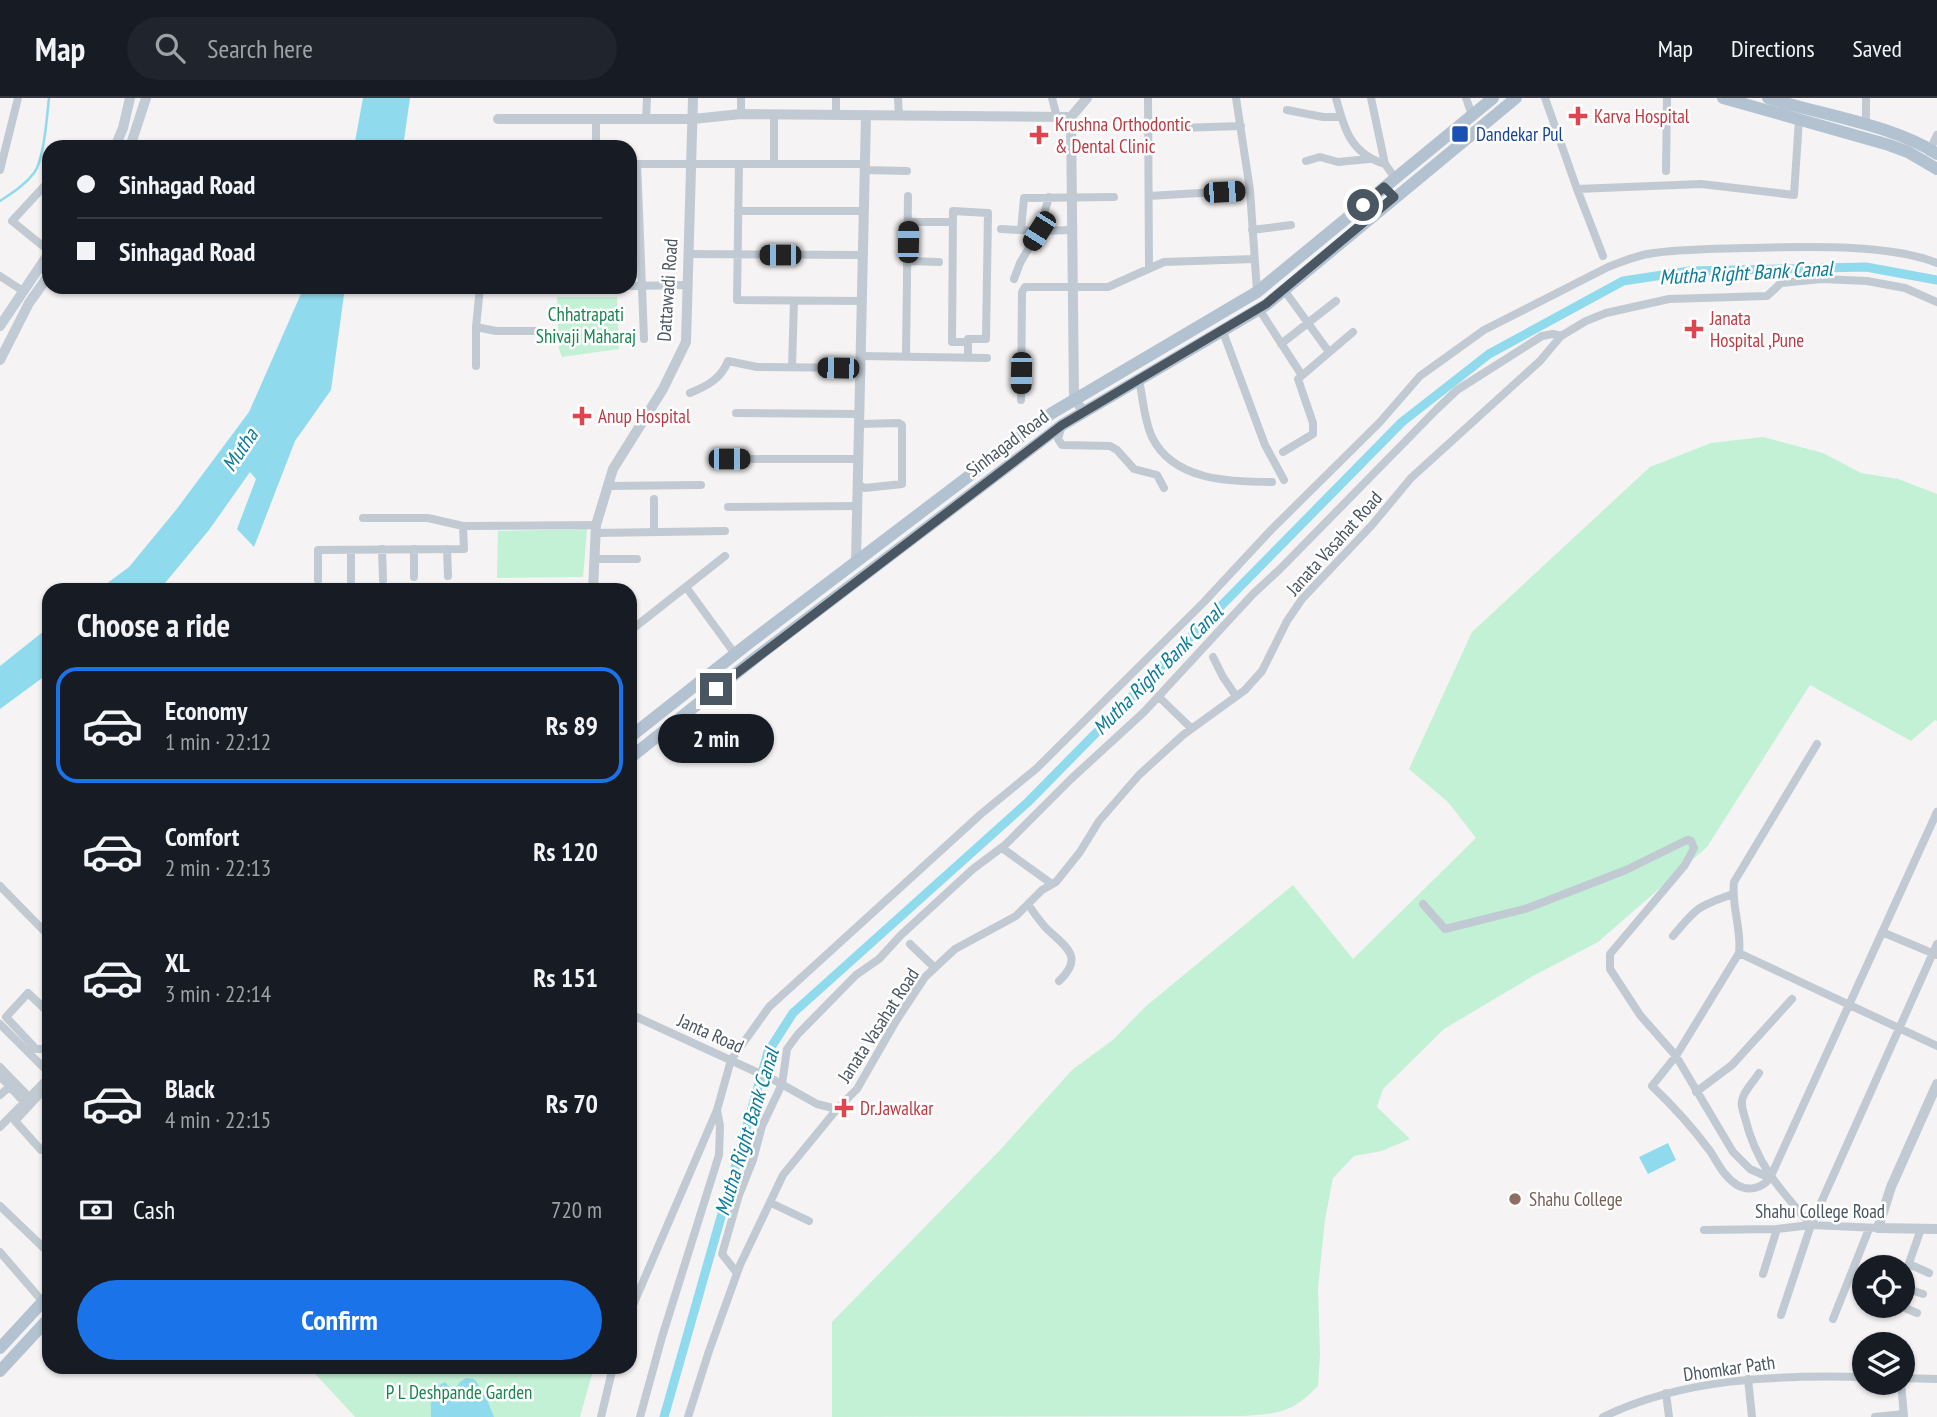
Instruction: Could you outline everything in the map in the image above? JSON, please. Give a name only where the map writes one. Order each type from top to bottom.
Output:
[{"type":"main road","points":[[118,140],[130,98]]},
{"type":"main road","points":[[132,140],[146,98]]},
{"type":"main road","name":"Sinhagad Road","points":[[637,731],[856,561],[1074,398],[1256,292],[1493,98]]},
{"type":"main road","points":[[1723,98],[1930,155]]},
{"type":"main road","points":[[1768,98],[1903,137],[1930,155],[1937,169]]},
{"type":"main road","name":"Sinhagad Road","points":[[637,752],[759,655],[1062,425],[1259,309],[1512,99]]},
{"type":"main road","points":[[1384,187],[1394,197]]},
{"type":"main road","points":[[0,326],[42,262]]},
{"type":"main road","points":[[0,360],[29,303],[42,285]]},
{"type":"main road","points":[[1,1343],[42,1302]]},
{"type":"main road","points":[[0,1371],[42,1326]]},
{"type":"street","points":[[0,170],[18,98]]},
{"type":"street","points":[[646,119],[647,98]]},
{"type":"street","name":"Dattawadi Road","points":[[593,583],[596,529],[613,469],[663,390],[686,342],[693,98]]},
{"type":"street","points":[[741,98],[741,114]]},
{"type":"street","points":[[836,98],[836,115]]},
{"type":"street","points":[[898,98],[899,115]]},
{"type":"street","points":[[1052,98],[1057,117]]},
{"type":"street","points":[[1083,411],[1074,398],[1071,117],[1087,98]]},
{"type":"street","points":[[1149,98],[1149,267]]},
{"type":"street","points":[[1236,98],[1250,190],[1256,292]]},
{"type":"street","points":[[1336,98],[1345,131],[1369,159]]},
{"type":"street","points":[[1371,98],[1385,164],[1395,178]]},
{"type":"street","points":[[1466,98],[1472,115]]},
{"type":"street","points":[[1545,98],[1603,256]]},
{"type":"street","points":[[1666,172],[1667,98]]},
{"type":"street","points":[[1866,98],[1866,125]]},
{"type":"street","points":[[1287,110],[1324,117],[1341,117]]},
{"type":"street","points":[[498,120],[693,118],[741,114],[1071,117]]},
{"type":"street","points":[[774,114],[774,164]]},
{"type":"street","points":[[856,561],[866,115]]},
{"type":"street","points":[[596,119],[596,140]]},
{"type":"street","points":[[1577,189],[1701,184],[1794,195],[1798,120]]},
{"type":"street","points":[[1148,129],[1241,126]]},
{"type":"street","points":[[1930,155],[1937,135]]},
{"type":"street","points":[[1306,161],[1320,157],[1338,162],[1369,159],[1385,164]]},
{"type":"street","points":[[637,164],[774,164],[907,171]]},
{"type":"street","points":[[738,164],[737,300],[862,302]]},
{"type":"street","points":[[42,188],[12,220],[42,246]]},
{"type":"street","points":[[1149,196],[1250,190]]},
{"type":"street","points":[[906,356],[908,196]]},
{"type":"street","points":[[1014,279],[1039,231],[1049,197]]},
{"type":"street","points":[[1021,229],[1024,198],[1114,197]]},
{"type":"street","points":[[738,211],[864,211]]},
{"type":"street","points":[[968,342],[952,342],[953,211],[988,214],[986,339],[968,339],[968,342],[968,358]]},
{"type":"street","points":[[637,218],[644,339]]},
{"type":"street","points":[[908,222],[949,222]]},
{"type":"street","points":[[1252,230],[1291,225]]},
{"type":"street","points":[[1001,229],[1072,230]]},
{"type":"street","points":[[637,1296],[734,1061],[769,1007],[972,822],[1037,768],[1380,422],[1420,376],[1484,330],[1608,267],[1626,259],[1652,253],[1822,247],[1890,251],[1937,263]]},
{"type":"street","points":[[688,254],[863,255]]},
{"type":"street","points":[[1021,400],[1023,289],[1108,287],[1164,262],[1254,259]]},
{"type":"street","points":[[908,261],[939,261]]},
{"type":"street","points":[[0,276],[23,291]]},
{"type":"street","name":"Janata Vasahat Road","points":[[779,1083],[817,1104],[837,1109],[857,1089],[925,977],[955,949],[1016,916],[1052,884],[1080,852],[1116,800],[1139,775],[1191,728],[1245,690],[1262,671],[1287,621],[1302,599],[1373,524],[1411,478],[1540,361],[1561,336],[1606,313],[1669,299],[1767,296],[1781,283],[1822,279],[1867,281],[1905,288],[1937,302]]},
{"type":"street","points":[[637,286],[687,285]]},
{"type":"street","points":[[1284,290],[1329,352]]},
{"type":"street","points":[[476,366],[479,294]]},
{"type":"street","points":[[792,367],[794,300]]},
{"type":"street","points":[[1281,344],[1336,301]]},
{"type":"street","points":[[1259,309],[1301,374]]},
{"type":"street","points":[[477,327],[496,331],[543,331]]},
{"type":"street","points":[[1223,332],[1265,445],[1284,480]]},
{"type":"street","points":[[1283,452],[1312,433],[1313,423],[1298,379],[1353,332]]},
{"type":"street","points":[[737,1273],[722,1254],[762,1126],[779,1083],[787,1049],[813,1018],[856,975],[879,959],[973,869],[1002,848],[1159,696],[1253,594],[1457,390],[1542,336],[1561,336]]},
{"type":"street","points":[[861,356],[987,358]]},
{"type":"street","points":[[690,393],[720,375],[728,361],[757,367],[861,368]]},
{"type":"street","points":[[1139,380],[1153,440],[1163,453],[1198,475],[1212,479],[1272,482]]},
{"type":"street","points":[[736,413],[860,419],[902,425],[902,484],[866,488],[858,485]]},
{"type":"street","points":[[1062,425],[1058,439],[1062,445],[1110,446],[1134,469],[1157,475],[1164,488]]},
{"type":"street","points":[[729,459],[859,459]]},
{"type":"street","points":[[608,486],[701,485]]},
{"type":"street","points":[[653,532],[654,499]]},
{"type":"street","points":[[728,507],[858,506]]},
{"type":"street","points":[[363,518],[428,518],[463,526],[653,532],[725,531]]},
{"type":"street","points":[[318,580],[318,550],[464,550],[463,526]]},
{"type":"street","points":[[351,550],[351,581]]},
{"type":"street","points":[[382,550],[383,580]]},
{"type":"street","points":[[414,550],[414,578]]},
{"type":"street","points":[[447,550],[448,576]]},
{"type":"street","points":[[637,625],[726,556]]},
{"type":"street","points":[[595,559],[636,559]]},
{"type":"street","points":[[686,587],[735,654]]},
{"type":"street","points":[[1213,657],[1236,696]]},
{"type":"street","points":[[1159,696],[1191,728]]},
{"type":"street","points":[[1817,744],[1734,882],[1732,894],[1739,953],[1676,1056],[1652,1086],[1696,1134],[1721,1169],[1739,1186],[1758,1188],[1770,1178],[1937,812]]},
{"type":"street","points":[[1423,904],[1446,929],[1528,908],[1626,870],[1674,848],[1687,839],[1691,841],[1694,848],[1685,865],[1610,954],[1610,969],[1640,1016],[1676,1056],[1733,1152],[1751,1169],[1770,1178]]},
{"type":"street","points":[[1002,848],[1052,884]]},
{"type":"street","points":[[0,886],[42,929]]},
{"type":"street","points":[[1673,936],[1695,910],[1732,894]]},
{"type":"street","points":[[1028,904],[1072,957],[1072,966],[1059,981]]},
{"type":"street","points":[[1882,932],[1934,954]]},
{"type":"street","points":[[910,944],[935,968]]},
{"type":"street","points":[[1780,1315],[1811,1225],[1937,944]]},
{"type":"street","points":[[1739,953],[1937,1046]]},
{"type":"street","points":[[42,1006],[28,993],[6,1017],[36,1049],[42,1049]]},
{"type":"street","points":[[1696,1092],[1732,1065],[1792,999]]},
{"type":"street","name":"Janta Road","points":[[637,1017],[779,1083]]},
{"type":"street","points":[[0,1024],[42,1072]]},
{"type":"street","points":[[0,1067],[26,1100]]},
{"type":"street","points":[[1759,1073],[1743,1096],[1742,1104],[1756,1154],[1770,1178],[1811,1225]]},
{"type":"street","points":[[0,1076],[26,1100]]},
{"type":"street","points":[[1833,1319],[1937,1084]]},
{"type":"street","points":[[0,1095],[9,1087]]},
{"type":"street","points":[[42,1087],[15,1121],[42,1150]]},
{"type":"street","points":[[0,1127],[26,1100],[39,1091]]},
{"type":"street","points":[[39,1091],[42,1094]]},
{"type":"street","points":[[688,1417],[737,1273],[783,1175],[837,1109]]},
{"type":"street","points":[[640,1417],[719,1154],[720,1126],[716,1110]]},
{"type":"street","points":[[771,1203],[809,1221]]},
{"type":"street","points":[[0,1206],[42,1245]]},
{"type":"street","name":"Shahu College Road","points":[[1704,1230],[1777,1229],[1811,1225],[1936,1228]]},
{"type":"street","points":[[1763,1274],[1777,1229]]},
{"type":"street","points":[[1912,1255],[1921,1229]]},
{"type":"street","points":[[0,1252],[42,1294]]},
{"type":"street","points":[[1915,1267],[1929,1273]]},
{"type":"street","points":[[1915,1291],[1923,1294]]},
{"type":"street","points":[[601,1417],[611,1374]]},
{"type":"street","name":"Dhomkar Path","points":[[1603,1417],[1666,1393],[1748,1379],[1783,1376],[1852,1377]]},
{"type":"street","points":[[1915,1379],[1937,1378]]},
{"type":"street","points":[[1748,1379],[1752,1417]]},
{"type":"street","points":[[1666,1393],[1669,1417]]},
{"type":"street","points":[[1875,1417],[1904,1415],[1903,1395]]},
{"type":"green space","name":"Chhatrapati Shivaji Maharaj","points":[[557,297],[617,297],[619,349],[562,357],[559,349]]},
{"type":"green space","points":[[1763,437],[1823,453],[1861,473],[1898,479],[1937,494],[1937,721],[1911,741],[1810,685],[1707,847],[1598,942],[1533,976],[1444,1029],[1383,1089],[1377,1107],[1410,1139],[1382,1151],[1354,1156],[1333,1178],[1325,1219],[1318,1288],[1318,1386],[1292,1407],[1266,1414],[1242,1416],[832,1417],[832,1322],[1001,1149],[1072,1070],[1114,1039],[1145,1007],[1293,885],[1353,959],[1476,838],[1448,802],[1409,769],[1472,632],[1650,467],[1711,443]]},
{"type":"green space","points":[[587,529],[583,577],[497,578],[498,531]]},
{"type":"green space","name":"P L Deshpande Garden","points":[[315,1374],[592,1374],[580,1417],[355,1417]]},
{"type":"water","points":[[363,98],[410,98],[404,140],[355,140]]},
{"type":"water","name":"Mutha","points":[[301,294],[344,294],[331,390],[295,441],[254,547],[237,529],[256,479],[250,472],[209,530],[165,583],[107,583],[129,567],[176,510],[249,412]]},
{"type":"water","points":[[42,633],[42,678],[0,709],[0,666]]},
{"type":"water","points":[[1668,1143],[1676,1160],[1648,1174],[1639,1157]]},
{"type":"water","points":[[466,1378],[474,1379],[478,1384],[494,1417],[431,1417],[433,1392],[445,1382],[451,1389],[455,1389]]},
{"type":"waterway","points":[[43,140],[49,98]]},
{"type":"waterway","points":[[0,201],[34,173],[42,148]]},
{"type":"waterway","name":"Mutha Right Bank Canal","points":[[664,1417],[768,1052],[793,1013],[1028,802],[1402,422],[1489,354],[1623,281],[1689,271],[1866,267],[1937,280]]},
{"type":"place","name":"Karva Hospital","points":[[1578,116]]},
{"type":"place","name":"Dandekar Pul","points":[[1460,134]]},
{"type":"place","name":"Krushna Orthodontic & Dental Clinic","points":[[1039,135]]},
{"type":"place","name":"Janata Hospital ,Pune","points":[[1694,329]]},
{"type":"place","name":"Anup Hospital","points":[[582,416]]},
{"type":"place","name":"Dr.Jawalkar","points":[[844,1108]]},
{"type":"place","name":"Shahu College","points":[[1515,1199]]},
{"type":"route","points":[[716,689],[1062,425],[1250,316],[1394,197],[1384,187],[1363,205]]}]
